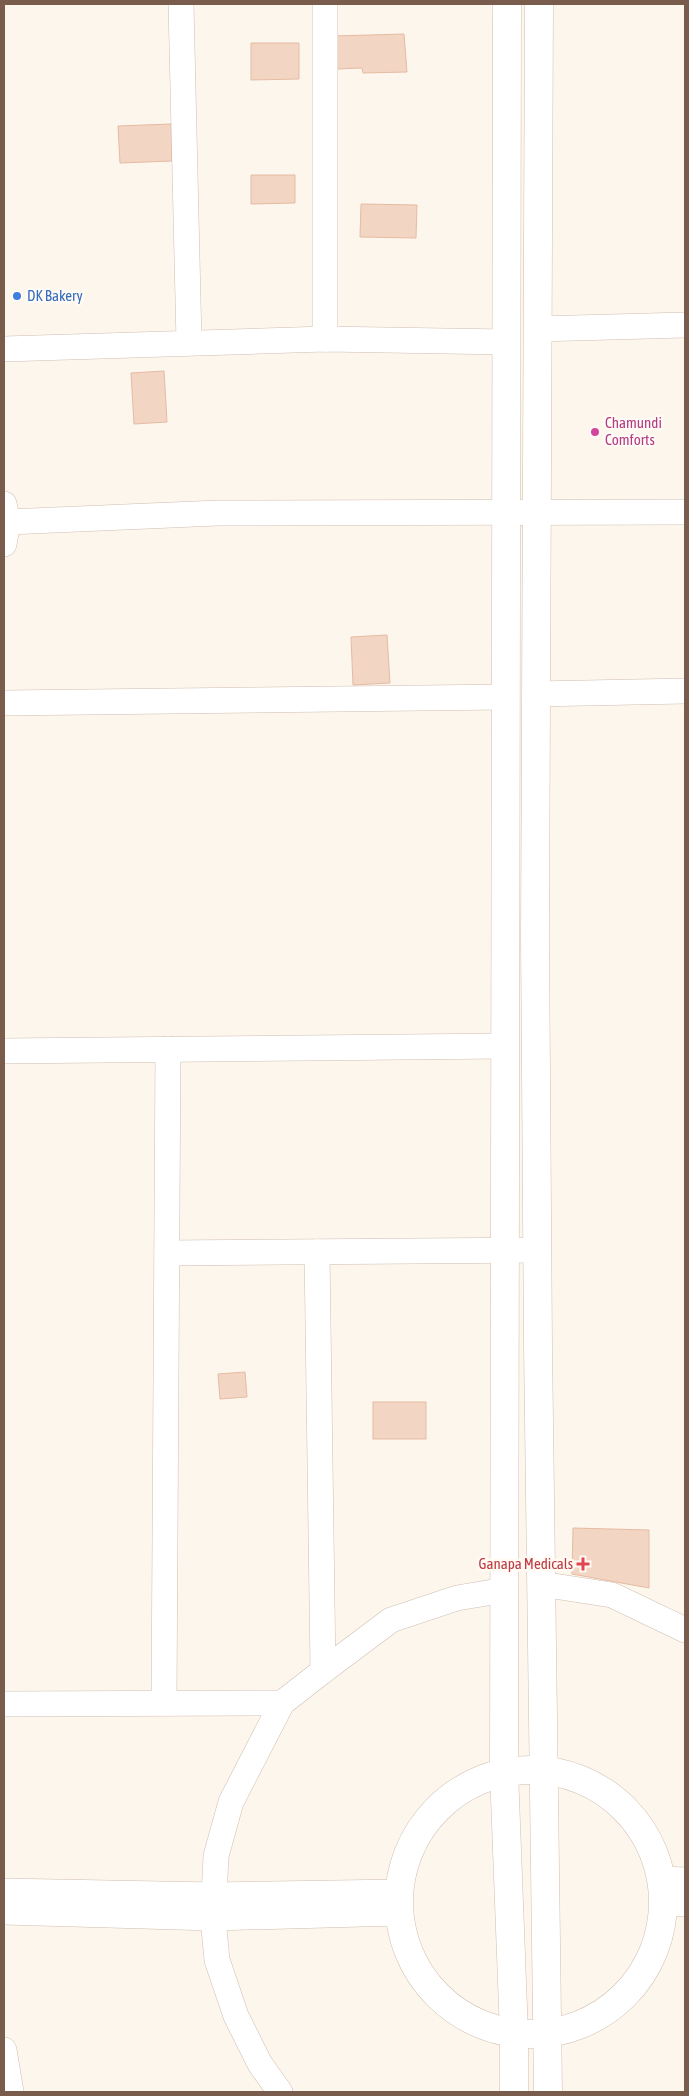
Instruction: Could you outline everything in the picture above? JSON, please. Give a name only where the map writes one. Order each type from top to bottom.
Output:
[{"type":"street","points":[[181,4],[189,342]]},
{"type":"street","points":[[325,4],[325,339]]},
{"type":"street","points":[[506,4],[504,697],[506,1590],[504,1771],[514,2034],[514,2092]]},
{"type":"street","points":[[538,4],[535,512],[537,1250],[548,2092]]},
{"type":"street","points":[[537,329],[685,326]]},
{"type":"street","points":[[4,349],[325,339],[506,342]]},
{"type":"street","points":[[5,523],[218,513],[685,512]]},
{"type":"street","points":[[535,694],[685,691]]},
{"type":"street","points":[[4,703],[504,697]]},
{"type":"street","points":[[4,1050],[505,1046]]},
{"type":"street","points":[[164,1703],[168,1049]]},
{"type":"street","points":[[167,1253],[537,1250]]},
{"type":"street","points":[[317,1252],[323,1671]]},
{"type":"street","points":[[541,1584],[612,1595],[685,1630]]},
{"type":"street","points":[[280,2092],[260,2064],[236,2016],[217,1960],[214,1906],[216,1856],[231,1802],[282,1703],[323,1671],[391,1620],[457,1598],[506,1590]]},
{"type":"street","points":[[4,1704],[282,1703]]},
{"type":"street","points":[[544,1769],[586,1780],[622,1804],[649,1838],[674,1891],[658,1940],[642,1975],[616,2004],[583,2024],[546,2034],[514,2034],[484,2026],[458,2013],[435,1994],[417,1970],[405,1942],[399,1902],[406,1858],[422,1828],[444,1802],[472,1782],[504,1771],[544,1769]]},
{"type":"street","points":[[4,1891],[214,1906]]},
{"type":"street","points":[[4,1912],[399,1902]]},
{"type":"street","points":[[4,2050],[11,2092]]},
{"type":"building","points":[[404,34],[407,72],[363,73],[362,68],[336,69],[334,36]]},
{"type":"building","points":[[251,43],[299,43],[299,79],[251,80]]},
{"type":"building","points":[[171,124],[172,161],[120,163],[118,126]]},
{"type":"building","points":[[251,175],[295,175],[295,203],[251,204]]},
{"type":"building","points":[[361,204],[417,205],[416,238],[360,237]]},
{"type":"building","points":[[164,371],[167,422],[134,424],[131,373]]},
{"type":"building","points":[[387,635],[390,683],[353,685],[351,637]]},
{"type":"building","points":[[245,1372],[247,1397],[220,1399],[218,1374]]},
{"type":"building","points":[[373,1402],[426,1402],[426,1439],[373,1439]]},
{"type":"building","points":[[573,1528],[649,1530],[649,1588],[572,1574]]},
{"type":"place","name":"DK Bakery","points":[[17,296]]},
{"type":"place","name":"Chamundi Comforts","points":[[595,432]]},
{"type":"place","name":"Ganapa Medicals","points":[[583,1564]]}]
